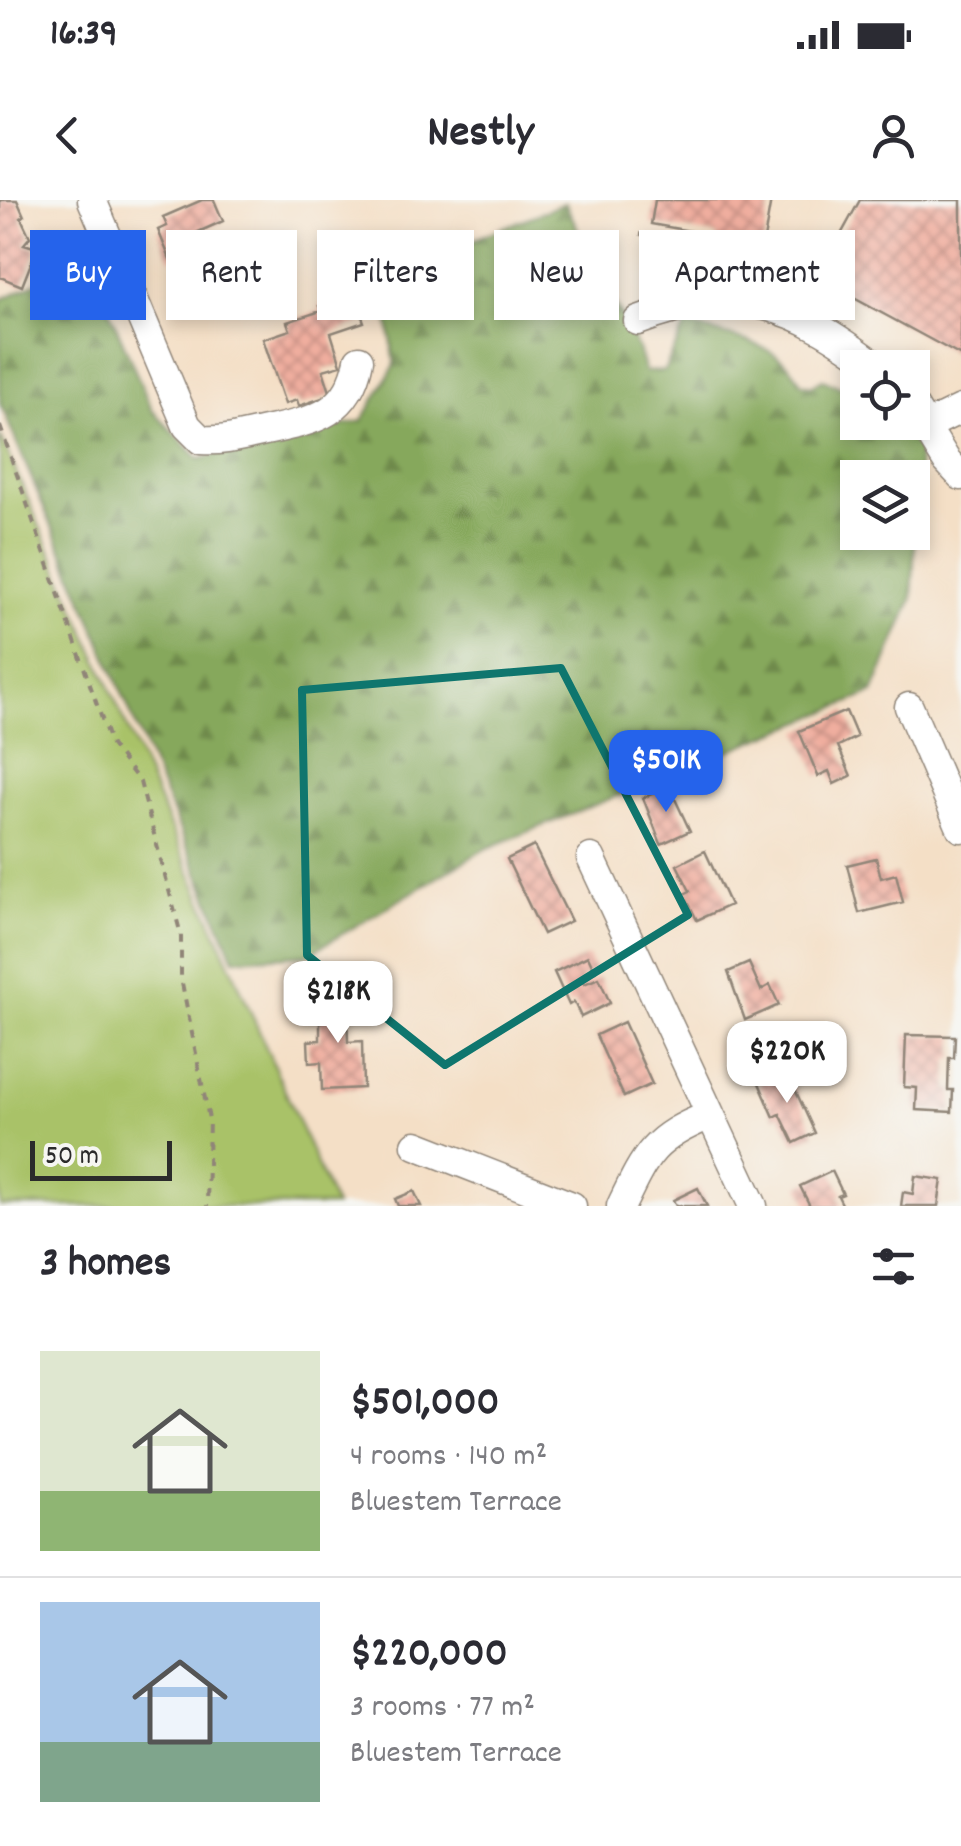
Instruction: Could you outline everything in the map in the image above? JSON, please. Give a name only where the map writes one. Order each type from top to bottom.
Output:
[{"type":"street","points":[[92,200],[187,426],[200,440],[220,441],[302,424],[326,415],[355,381],[359,360]]},
{"type":"street","points":[[638,320],[670,308],[716,300],[766,305],[788,310],[856,350]]},
{"type":"street","points":[[930,413],[961,409]]},
{"type":"street","points":[[930,433],[961,476]]},
{"type":"street","points":[[909,707],[959,816]]},
{"type":"street","points":[[591,858],[753,1206]]},
{"type":"street","points":[[621,1206],[645,1156],[675,1129],[708,1116]]},
{"type":"street","points":[[416,1145],[572,1206]]},
{"type":"path","points":[[0,426],[112,745],[140,782],[182,935],[181,978],[209,1118],[207,1206]]},
{"type":"highlighted area","points":[[561,668],[688,915],[445,1065],[307,955],[302,690]]},
{"type":"green space","points":[[565,203],[578,230],[497,230]]},
{"type":"green space","points":[[494,231],[494,320],[619,320],[619,311],[645,372],[664,371],[686,325],[767,350],[781,358],[801,383],[811,386],[823,379],[840,387],[840,440],[909,440],[919,449],[918,460],[840,460],[840,550],[914,550],[912,600],[873,693],[485,849],[307,955],[234,959],[0,403],[0,300],[30,286],[30,320],[114,320],[152,410],[199,459],[362,421],[395,365],[388,320],[474,320],[474,239]]},
{"type":"green space","points":[[0,435],[335,1206],[0,1206]]},
{"type":"building","points":[[0,200],[17,200],[30,237],[24,244],[30,246],[30,266],[22,286],[0,277]]},
{"type":"building","points":[[202,200],[214,200],[223,221],[203,230],[166,230],[166,249],[158,230],[167,226],[163,217]]},
{"type":"building","points":[[655,200],[771,200],[766,230],[684,230],[651,224]]},
{"type":"building","points":[[860,200],[961,200],[961,356],[855,299],[855,230],[843,230]]},
{"type":"building","points":[[317,312],[317,320],[364,322],[331,333],[341,365],[323,370],[331,395],[299,406],[297,400],[285,404],[263,339],[290,330],[287,322]]},
{"type":"building","points":[[846,711],[857,737],[838,746],[851,776],[834,784],[829,771],[818,776],[799,731]]},
{"type":"building","points":[[669,786],[690,831],[661,844],[643,798]]},
{"type":"building","points":[[534,846],[571,921],[543,934],[507,859]]},
{"type":"building","points":[[705,851],[730,905],[697,920],[684,894],[690,891],[677,865]]},
{"type":"building","points":[[876,858],[881,878],[896,874],[903,902],[859,913],[847,865]]},
{"type":"building","points":[[588,956],[595,971],[581,978],[584,984],[599,978],[610,1003],[581,1017],[574,1002],[569,1005],[554,972]]},
{"type":"building","points":[[749,963],[761,990],[770,985],[779,1005],[745,1020],[728,972]]},
{"type":"building","points":[[358,991],[358,1005],[347,1005],[348,1042],[362,1041],[363,1088],[322,1090],[321,1062],[309,1063],[308,1041],[320,1040],[320,1015],[329,1014],[328,992]]},
{"type":"building","points":[[624,1022],[652,1084],[624,1097],[596,1035]]},
{"type":"building","points":[[906,1035],[955,1036],[954,1058],[949,1058],[952,1112],[916,1110],[917,1088],[904,1087]]},
{"type":"building","points":[[786,1070],[815,1133],[794,1143],[780,1114],[774,1117],[759,1083]]},
{"type":"building","points":[[832,1171],[843,1194],[838,1196],[843,1206],[810,1206],[800,1186]]},
{"type":"building","points":[[915,1176],[942,1180],[938,1206],[901,1206],[903,1192],[913,1194]]},
{"type":"building","points":[[698,1188],[707,1206],[676,1206],[673,1200]]},
{"type":"building","points":[[414,1191],[421,1206],[398,1206],[395,1199]]}]
